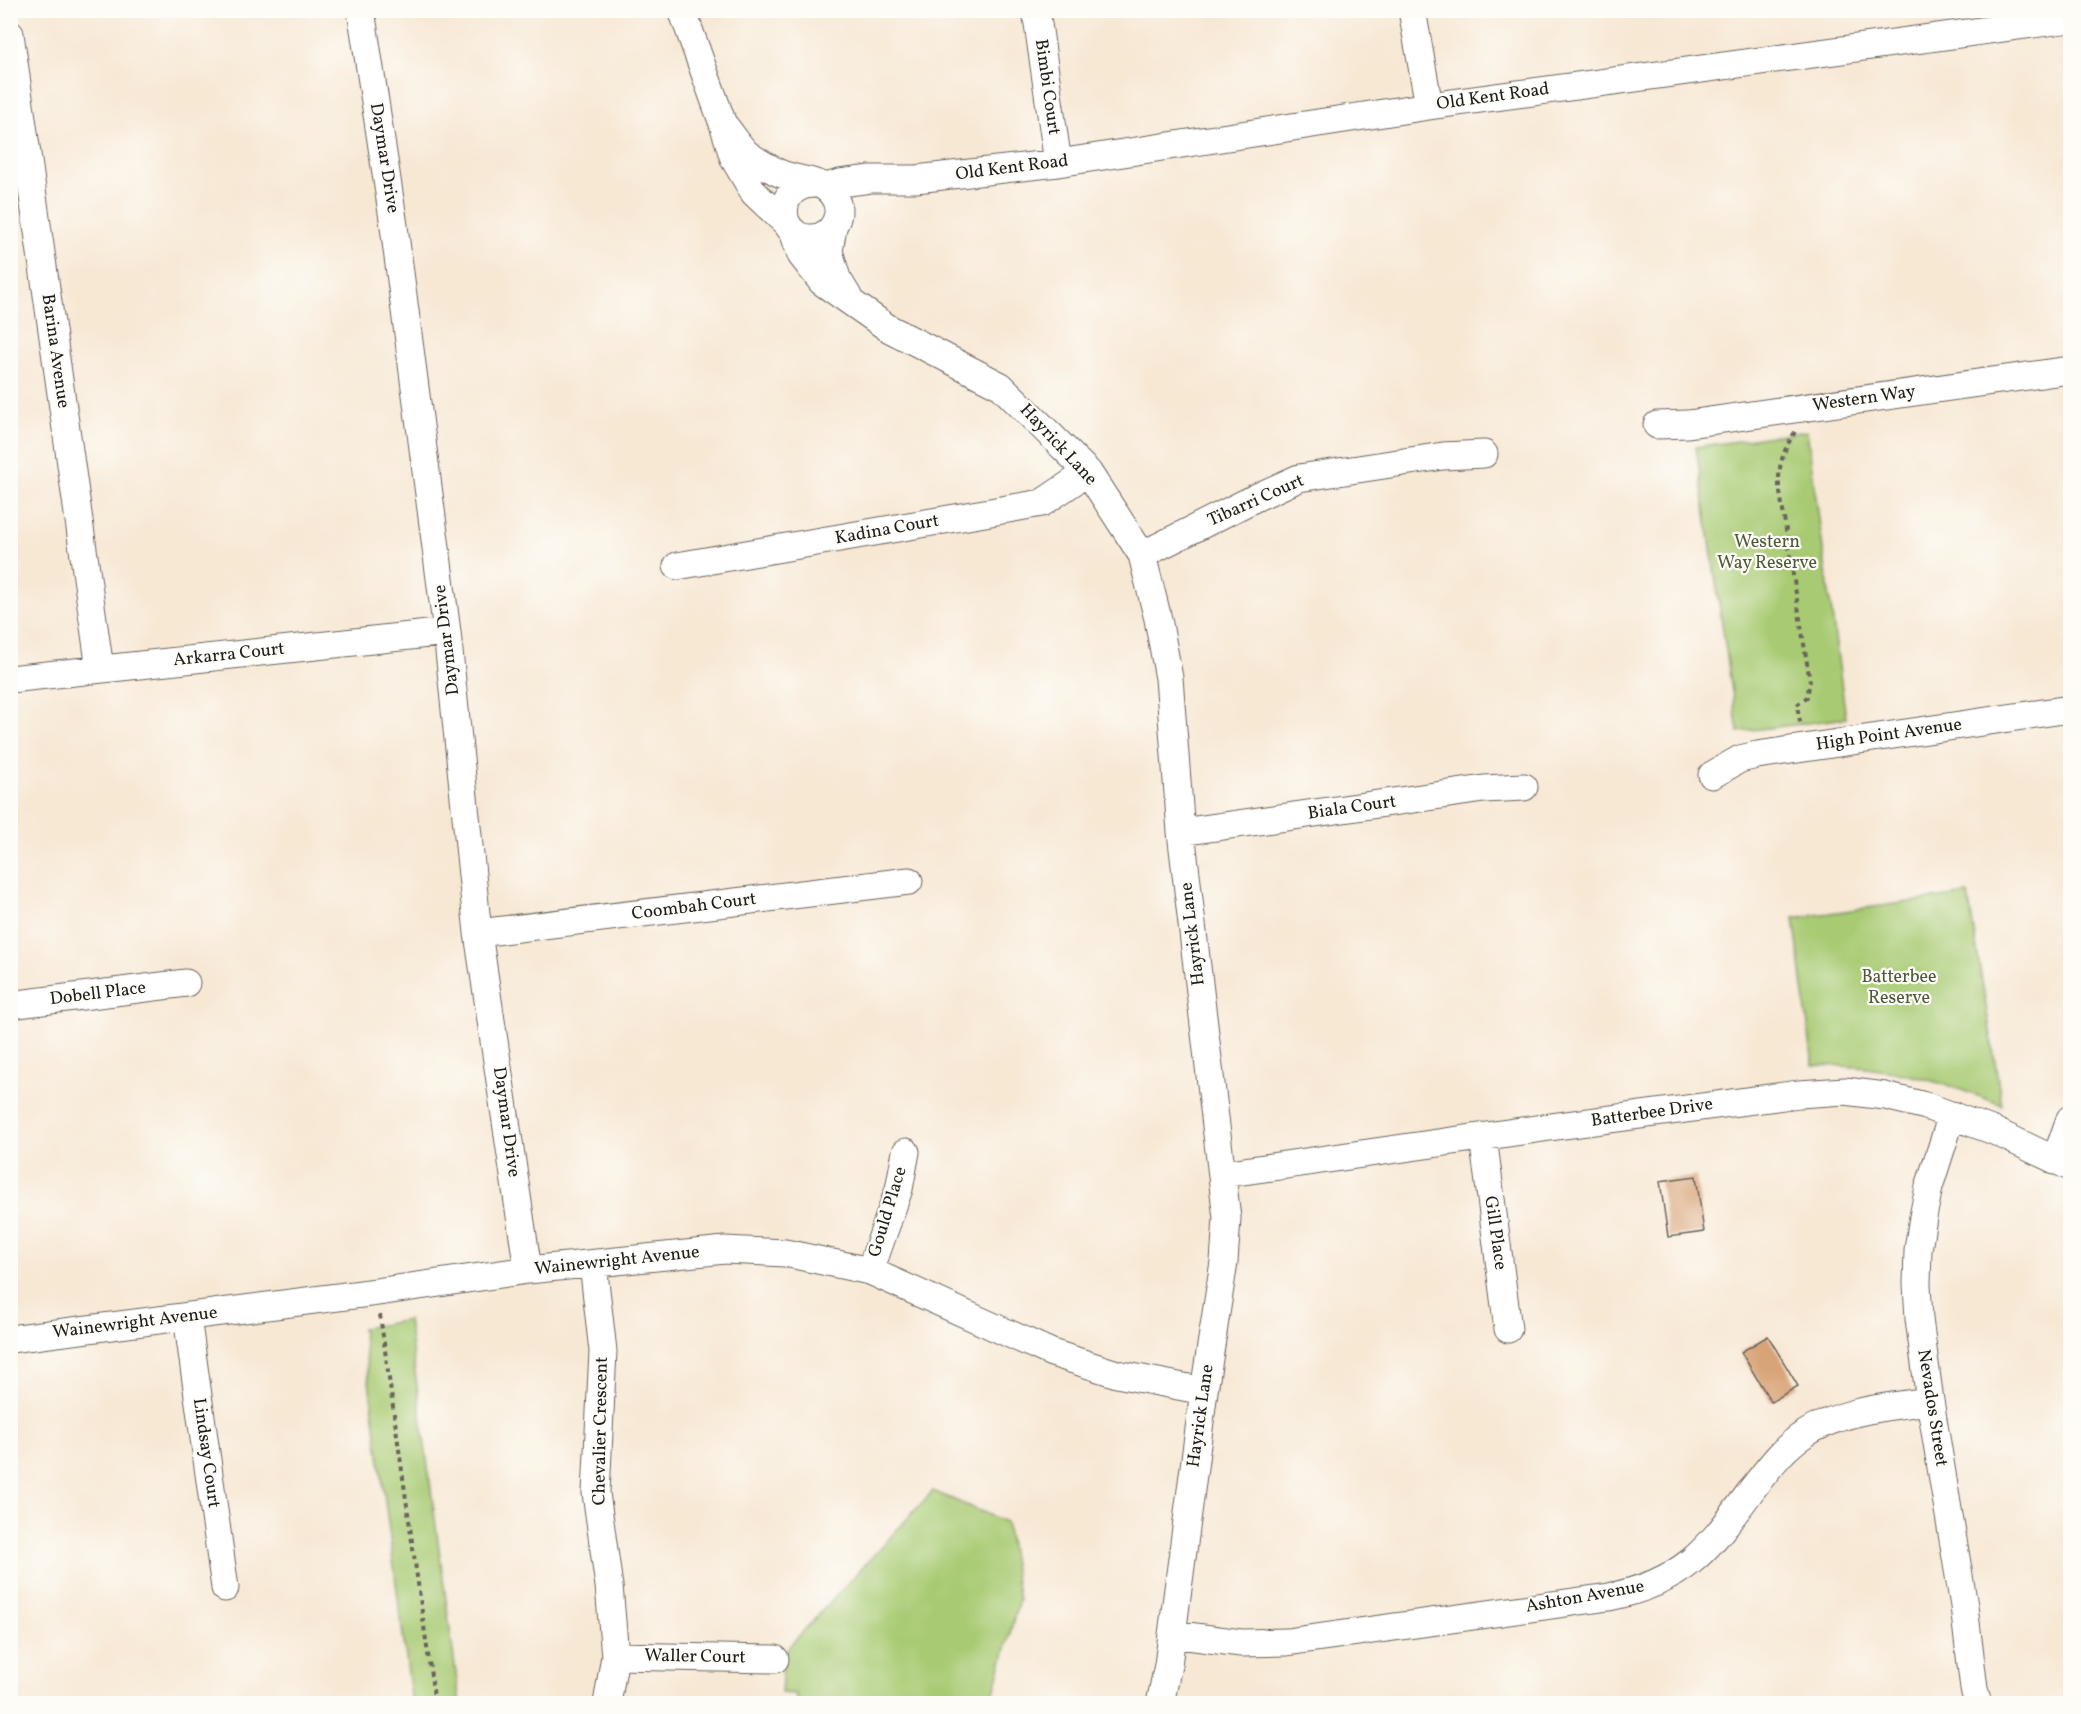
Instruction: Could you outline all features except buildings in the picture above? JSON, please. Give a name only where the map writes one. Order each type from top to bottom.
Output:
[{"type":"street","name":"Daymar Drive","points":[[361,10],[393,219],[447,632],[478,933],[528,1270]]},
{"type":"street","name":"Hayrick Lane","points":[[682,10],[734,159],[754,193],[790,228],[801,255],[822,282],[888,328],[1001,386],[1088,472],[1142,555],[1158,619],[1169,678],[1181,832],[1227,1218],[1224,1262],[1204,1390],[1172,1634],[1160,1704]]},
{"type":"street","name":"Bimbi Court","points":[[1036,10],[1058,164]]},
{"type":"street","points":[[1412,10],[1429,106]]},
{"type":"street","name":"Old Kent Road","points":[[821,186],[871,179],[916,179],[1058,164],[1429,106],[2070,19]]},
{"type":"street","name":"Barina Avenue","points":[[10,34],[100,669]]},
{"type":"street","name":"Hayrick Lane","points":[[723,124],[747,153],[779,173],[821,186]]},
{"type":"street","name":"Old Kent Road","points":[[835,224],[850,203],[873,191],[916,179]]},
{"type":"street","points":[[807,184],[821,186],[832,194],[837,202],[838,211],[835,224],[826,233],[809,238],[801,236],[790,228],[784,217],[784,208],[791,192],[807,184]]},
{"type":"street","name":"Hayrick Lane","points":[[835,224],[829,251],[837,278],[852,302]]},
{"type":"street","name":"Western Way","points":[[1657,424],[1688,424],[2070,370]]},
{"type":"street","name":"Tibarri Court","points":[[1142,555],[1299,478],[1443,456],[1484,454]]},
{"type":"street","name":"Kadina Court","points":[[677,566],[1042,502],[1088,472]]},
{"type":"street","name":"Arkarra Court","points":[[10,679],[447,632]]},
{"type":"street","name":"High Point Avenue","points":[[1712,775],[1740,759],[1804,747],[2070,709]]},
{"type":"street","name":"Biala Court","points":[[1181,832],[1484,789],[1524,787]]},
{"type":"street","name":"Coombah Court","points":[[478,933],[909,881]]},
{"type":"street","name":"Dobell Place","points":[[10,1005],[186,983]]},
{"type":"street","name":"Batterbee Drive","points":[[1223,1174],[1799,1094],[1845,1091],[1885,1096],[1926,1106],[1994,1131],[2063,1164]]},
{"type":"street","name":"Nevados Street","points":[[1952,1115],[1929,1187],[1918,1250],[1919,1319],[1978,1704]]},
{"type":"street","points":[[2063,1164],[2070,1119]]},
{"type":"street","name":"Gill Place","points":[[1483,1137],[1508,1329]]},
{"type":"street","name":"Gould Place","points":[[870,1271],[899,1189],[906,1152]]},
{"type":"street","name":"Wainewright Avenue","points":[[10,1339],[377,1292],[528,1270],[725,1250],[785,1253],[870,1271],[1052,1353],[1117,1374],[1204,1390]]},
{"type":"street","name":"Chevalier Crescent","points":[[592,1264],[603,1351],[596,1492],[609,1586],[615,1656],[607,1704]]},
{"type":"street","name":"Lindsay Court","points":[[188,1317],[225,1588]]},
{"type":"street","name":"Ashton Avenue","points":[[1172,1634],[1241,1643],[1287,1642],[1635,1592],[1676,1572],[1705,1550],[1771,1464],[1802,1436],[1822,1424],[1864,1410],[1930,1401]]},
{"type":"street","name":"Waller Court","points":[[615,1656],[776,1659]]},
{"type":"path","points":[[1798,408],[1798,427],[1784,452],[1778,474],[1810,682],[1807,697],[1797,705],[1804,747]]},
{"type":"path","points":[[377,1292],[435,1704]]},
{"type":"green space","name":"Western Way Reserve","points":[[1807,431],[1846,718],[1738,732],[1696,447]]},
{"type":"green space","name":"Batterbee Reserve","points":[[1968,894],[2002,1105],[1909,1075],[1863,1068],[1813,1065],[1794,918]]},
{"type":"green space","points":[[408,1320],[460,1703],[412,1703],[362,1328]]},
{"type":"green space","points":[[933,1491],[1006,1522],[1019,1600],[991,1703],[796,1703],[796,1694],[781,1693],[784,1652]]}]
